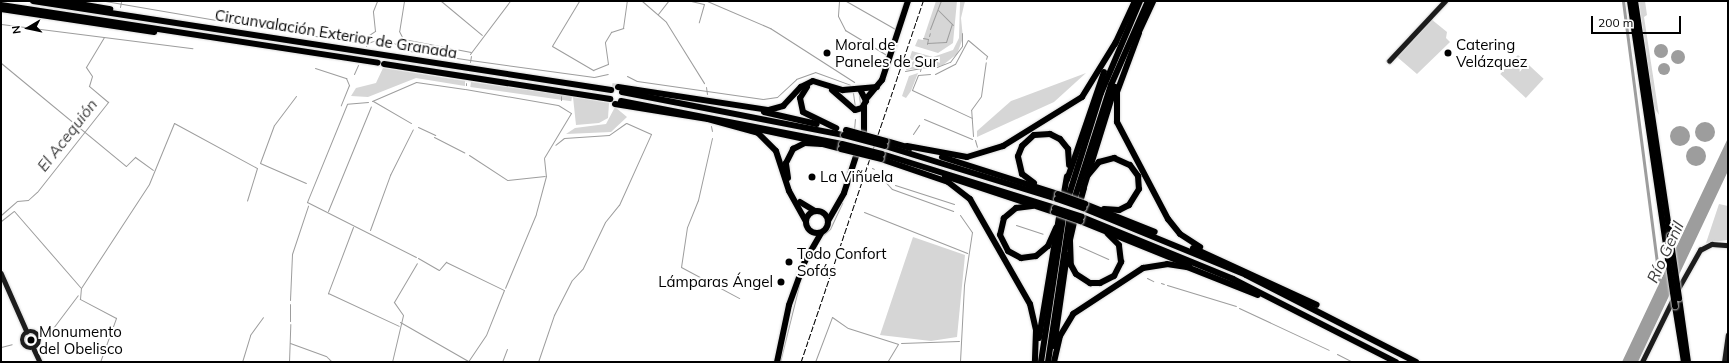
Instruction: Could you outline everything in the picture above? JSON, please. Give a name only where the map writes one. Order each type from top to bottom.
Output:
[{"type":"highway","name":"Circunvalación Exterior de Granada","points":[[33,1],[548,80],[614,88]]},
{"type":"highway","points":[[62,1],[143,17]]},
{"type":"highway","points":[[864,132],[866,123],[864,106],[866,99],[877,87],[908,1]]},
{"type":"highway","points":[[1067,180],[1116,42],[1135,1]]},
{"type":"highway","points":[[1041,362],[1069,208],[1100,93],[1140,1]]},
{"type":"highway","points":[[1048,362],[1069,208],[1108,92],[1148,1]]},
{"type":"highway","points":[[1083,190],[1110,101],[1153,1]]},
{"type":"highway","points":[[1630,1],[1684,362]]},
{"type":"highway","points":[[1636,1],[1688,362]]},
{"type":"highway","name":"Circunvalación Exterior de Granada","points":[[1,5],[613,101]]},
{"type":"highway","points":[[1,9],[202,36]]},
{"type":"highway","points":[[1139,33],[1116,97],[1121,133],[1174,227],[1189,240],[1229,263]]},
{"type":"highway","points":[[614,88],[845,133],[886,143],[967,157],[1003,146],[1082,98],[1116,42]]},
{"type":"highway","points":[[750,109],[779,108],[801,87],[813,81],[850,90],[877,87]]},
{"type":"highway","points":[[845,133],[807,115],[800,104],[801,94],[810,86],[817,84],[836,92],[844,100],[847,107],[855,110],[866,123]]},
{"type":"highway","points":[[614,88],[750,109],[836,128]]},
{"type":"highway","points":[[860,89],[866,99]]},
{"type":"highway","points":[[844,100],[850,90]]},
{"type":"highway","points":[[613,101],[822,144],[842,146]]},
{"type":"highway","points":[[613,101],[842,146],[1069,208],[1186,258],[1323,323],[1396,362]]},
{"type":"highway","points":[[855,110],[864,106]]},
{"type":"highway","points":[[738,126],[758,133],[772,145],[811,231],[812,248]]},
{"type":"highway","points":[[1067,180],[1069,208],[1071,265],[1076,274],[1090,283],[1110,280],[1120,267],[1121,250],[1112,237],[1094,226],[1069,208],[1044,189],[1025,178],[1018,162],[1022,146],[1034,135],[1050,134],[1065,143],[1070,161],[1067,180]]},
{"type":"highway","points":[[886,143],[1069,208],[1233,269],[1359,330]]},
{"type":"highway","points":[[822,144],[797,146],[786,163],[796,196],[806,208],[823,212],[838,203]]},
{"type":"highway","points":[[907,146],[1044,189]]},
{"type":"highway","points":[[777,362],[789,305],[812,248],[838,203],[856,155]]},
{"type":"highway","points":[[882,156],[899,164],[948,182],[963,192],[978,211],[1030,304],[1036,330],[1036,362]]},
{"type":"highway","points":[[1069,208],[1056,228],[1048,246],[1036,256],[1016,256],[1004,246],[1000,229],[1008,214],[1021,206],[1045,209],[1069,208],[1095,207],[1114,210],[1129,205],[1139,188],[1135,170],[1120,159],[1104,160],[1091,170],[1083,190],[1069,208]]},
{"type":"highway","points":[[899,164],[1045,209]]},
{"type":"highway","points":[[1095,207],[1229,263],[1320,306],[1416,362]]},
{"type":"highway","points":[[806,222],[815,211]]},
{"type":"highway","points":[[823,212],[828,221]]},
{"type":"highway","points":[[1094,226],[1323,323]]},
{"type":"highway","points":[[1036,362],[1056,228]]},
{"type":"highway","points":[[811,231],[821,233]]},
{"type":"highway","points":[[1054,362],[1070,241]]},
{"type":"highway","points":[[1054,362],[1060,336],[1073,314],[1127,276],[1143,268],[1167,264],[1212,276]]},
{"type":"street","points":[[1389,61],[1445,1]]},
{"type":"street","points":[[1642,362],[1696,254],[1706,246],[1728,245]]},
{"type":"street","points":[[1,273],[27,332],[23,344],[34,349],[40,362]]},
{"type":"street","points":[[27,332],[39,336],[40,343],[34,349]]},
{"type":"street","points":[[1724,362],[1728,335]]},
{"type":"shaded area","points":[[936,1],[957,1],[953,43],[938,53],[915,46],[918,39],[923,40]]},
{"type":"shaded area","points":[[965,1],[961,18],[963,38],[957,54],[943,65],[929,68],[921,63],[920,68],[906,70],[912,51],[933,57],[953,50],[959,38],[960,2]]},
{"type":"shaded area","points":[[1639,1],[1645,1],[1647,15],[1644,17],[1659,115],[1654,107]]},
{"type":"shaded area","points":[[1431,19],[1447,32],[1446,38],[1450,42],[1417,74],[1396,56]]},
{"type":"shaded area","points":[[1658,44],[1664,44],[1668,48],[1668,54],[1664,58],[1658,58],[1654,54],[1654,48]]},
{"type":"shaded area","points":[[1678,50],[1683,52],[1685,57],[1683,62],[1678,64],[1673,62],[1671,57],[1673,52]]},
{"type":"shaded area","points":[[1518,55],[1544,79],[1526,98],[1500,74]]},
{"type":"shaded area","points":[[1666,63],[1669,64],[1669,74],[1662,75],[1659,74],[1658,67],[1659,64]]},
{"type":"shaded area","points":[[383,68],[465,81],[465,86],[416,78],[368,97],[351,96],[356,88],[376,83]]},
{"type":"shaded area","points":[[918,73],[911,91],[906,98],[902,96],[909,76]]},
{"type":"shaded area","points":[[1086,73],[1054,102],[977,137],[977,131],[1011,101]]},
{"type":"shaded area","points":[[471,82],[572,96],[571,101],[470,87]]},
{"type":"shaded area","points":[[573,97],[609,103],[608,118],[599,123],[576,125]]},
{"type":"shaded area","points":[[615,107],[627,117],[611,132],[566,134],[575,128],[606,124]]},
{"type":"shaded area","points":[[1705,122],[1712,125],[1715,132],[1712,139],[1705,142],[1698,139],[1695,132],[1698,125]]},
{"type":"shaded area","points":[[1680,126],[1687,129],[1690,136],[1687,143],[1680,146],[1673,143],[1670,136],[1673,129]]},
{"type":"shaded area","points":[[1728,138],[1728,171],[1638,362],[1622,362]]},
{"type":"shaded area","points":[[1696,146],[1703,149],[1706,156],[1703,163],[1696,166],[1689,163],[1686,156],[1689,149]]},
{"type":"shaded area","points":[[1719,204],[1728,206],[1728,240],[1706,243]]},
{"type":"shaded area","points":[[913,237],[965,255],[957,337],[931,341],[880,335]]},
{"type":"shaded area","points":[[31,333],[36,335],[38,340],[36,345],[31,347],[26,345],[24,340],[26,335]]},
{"type":"waterway","points":[[105,1],[263,28],[285,25]]},
{"type":"waterway","points":[[366,37],[375,31],[373,11],[377,1]]},
{"type":"waterway","points":[[404,1],[399,31],[403,39],[471,52]]},
{"type":"waterway","points":[[441,1],[482,35]]},
{"type":"waterway","points":[[470,54],[510,1]]},
{"type":"waterway","points":[[579,1],[552,46],[593,70],[608,64],[605,42],[611,32],[623,28],[627,1]]},
{"type":"waterway","points":[[642,1],[666,22],[704,83]]},
{"type":"waterway","points":[[658,14],[668,1]]},
{"type":"waterway","points":[[691,1],[704,4],[699,22]]},
{"type":"waterway","points":[[707,1],[770,28],[854,82]]},
{"type":"waterway","points":[[839,1],[838,16],[845,30],[885,54]]},
{"type":"waterway","points":[[846,1],[895,29],[904,1]]},
{"type":"waterway","points":[[930,29],[941,1]]},
{"type":"waterway","name":"Río Genil","points":[[1623,1],[1660,287]]},
{"type":"waterway","name":"El Acequión","points":[[120,7],[121,2]]},
{"type":"waterway","points":[[938,10],[953,25]]},
{"type":"waterway","points":[[1,24],[192,48]]},
{"type":"waterway","points":[[927,43],[946,42],[952,24]]},
{"type":"waterway","points":[[293,26],[309,35],[365,44],[376,40]]},
{"type":"waterway","points":[[921,67],[934,68],[950,62],[962,46],[962,33]]},
{"type":"waterway","name":"El Acequión","points":[[1,215],[17,201],[28,200],[37,192],[108,102],[89,86],[92,76],[86,67],[104,37]]},
{"type":"waterway","points":[[923,38],[928,39],[927,44]]},
{"type":"waterway","points":[[968,40],[987,56],[986,59]]},
{"type":"waterway","points":[[935,74],[955,64],[968,40]]},
{"type":"waterway","points":[[393,42],[403,50],[470,60],[594,77],[608,74]]},
{"type":"waterway","points":[[470,62],[471,56]]},
{"type":"waterway","points":[[973,136],[971,110],[981,96],[986,62]]},
{"type":"waterway","points":[[1,63],[126,166],[135,157],[153,170]]},
{"type":"waterway","points":[[920,71],[922,63]]},
{"type":"waterway","points":[[354,74],[358,65]]},
{"type":"waterway","points":[[315,68],[346,78],[349,85],[341,105]]},
{"type":"waterway","points":[[905,71],[920,68]]},
{"type":"waterway","points":[[627,76],[637,81],[763,99],[777,97],[796,79],[815,72],[850,85]]},
{"type":"waterway","points":[[930,74],[918,75],[912,90],[972,118]]},
{"type":"waterway","points":[[372,101],[416,82],[464,89]]},
{"type":"waterway","points":[[706,87],[707,94]]},
{"type":"waterway","points":[[465,89],[558,105],[571,113],[544,158],[546,176],[536,214],[505,288]]},
{"type":"waterway","points":[[853,93],[855,107]]},
{"type":"waterway","points":[[859,95],[860,103]]},
{"type":"waterway","points":[[296,96],[274,125],[260,163],[306,183]]},
{"type":"waterway","points":[[373,101],[411,123]]},
{"type":"waterway","points":[[368,102],[347,104],[307,202],[416,257]]},
{"type":"waterway","points":[[328,211],[371,106]]},
{"type":"waterway","points":[[854,130],[855,119]]},
{"type":"waterway","points":[[924,119],[972,139]]},
{"type":"waterway","points":[[100,362],[116,318],[80,299],[81,288],[149,184],[174,123],[257,168],[247,201]]},
{"type":"waterway","points":[[538,362],[554,315],[572,280],[583,268],[605,222],[619,205],[651,134],[626,123],[609,135],[564,138],[555,145]]},
{"type":"waterway","points":[[913,134],[919,125]]},
{"type":"waterway","points":[[711,126],[712,131]]},
{"type":"waterway","points":[[418,127],[435,135]]},
{"type":"waterway","points":[[370,230],[390,175],[413,129]]},
{"type":"waterway","points":[[434,137],[464,152]]},
{"type":"waterway","points":[[712,138],[698,200],[687,227],[681,267],[739,298]]},
{"type":"waterway","points":[[975,140],[977,147]]},
{"type":"waterway","points":[[469,155],[507,180],[545,176]]},
{"type":"waterway","points":[[877,173],[892,189],[953,211]]},
{"type":"waterway","points":[[878,180],[884,182]]},
{"type":"waterway","points":[[895,185],[954,204]]},
{"type":"waterway","points":[[823,235],[830,229],[842,203]]},
{"type":"waterway","points":[[290,300],[292,254],[308,206]]},
{"type":"waterway","points":[[1,221],[14,211],[80,287]]},
{"type":"waterway","points":[[864,212],[967,253]]},
{"type":"waterway","points":[[960,215],[972,232],[964,285],[960,362]]},
{"type":"waterway","points":[[1016,225],[1043,234]]},
{"type":"waterway","points":[[353,227],[328,293],[399,326]]},
{"type":"waterway","points":[[1079,246],[1108,259]]},
{"type":"waterway","points":[[418,258],[439,270],[446,262],[504,290],[486,335],[468,362]]},
{"type":"waterway","points":[[392,362],[403,315],[394,302],[417,263]]},
{"type":"waterway","points":[[1147,278],[1153,281]]},
{"type":"waterway","points":[[780,362],[799,285]]},
{"type":"waterway","points":[[1167,285],[1236,306]]},
{"type":"waterway","points":[[47,336],[78,295]]},
{"type":"waterway","points":[[290,304],[290,321]]},
{"type":"waterway","points":[[1239,308],[1329,350]]},
{"type":"waterway","points":[[242,362],[250,335],[263,317]]},
{"type":"waterway","points":[[815,362],[832,317],[848,328],[898,344],[887,362]]},
{"type":"waterway","points":[[400,322],[468,361]]},
{"type":"waterway","points":[[289,362],[290,324]]},
{"type":"waterway","points":[[901,343],[959,341]]},
{"type":"waterway","points":[[290,343],[326,356],[332,362]]},
{"type":"waterway","points":[[1,347],[12,344]]},
{"type":"waterway","points":[[502,362],[507,349]]},
{"type":"waterway","points":[[1337,354],[1353,362]]},
{"type":"tunnel","points":[[612,86],[618,87]]},
{"type":"railway","points":[[801,362],[923,1]]},
{"type":"place","name":"Moral de Paneles de Sur","points":[[827,53]]},
{"type":"place","name":"Catering Velázquez","points":[[1448,53]]},
{"type":"place","name":"La Viñuela","points":[[812,177]]},
{"type":"place","name":"Todo Confort Sofás","points":[[789,262]]},
{"type":"place","name":"Lámparas Ángel","points":[[781,282]]},
{"type":"place","name":"Monumento del Obelisco","points":[[31,340]]}]
